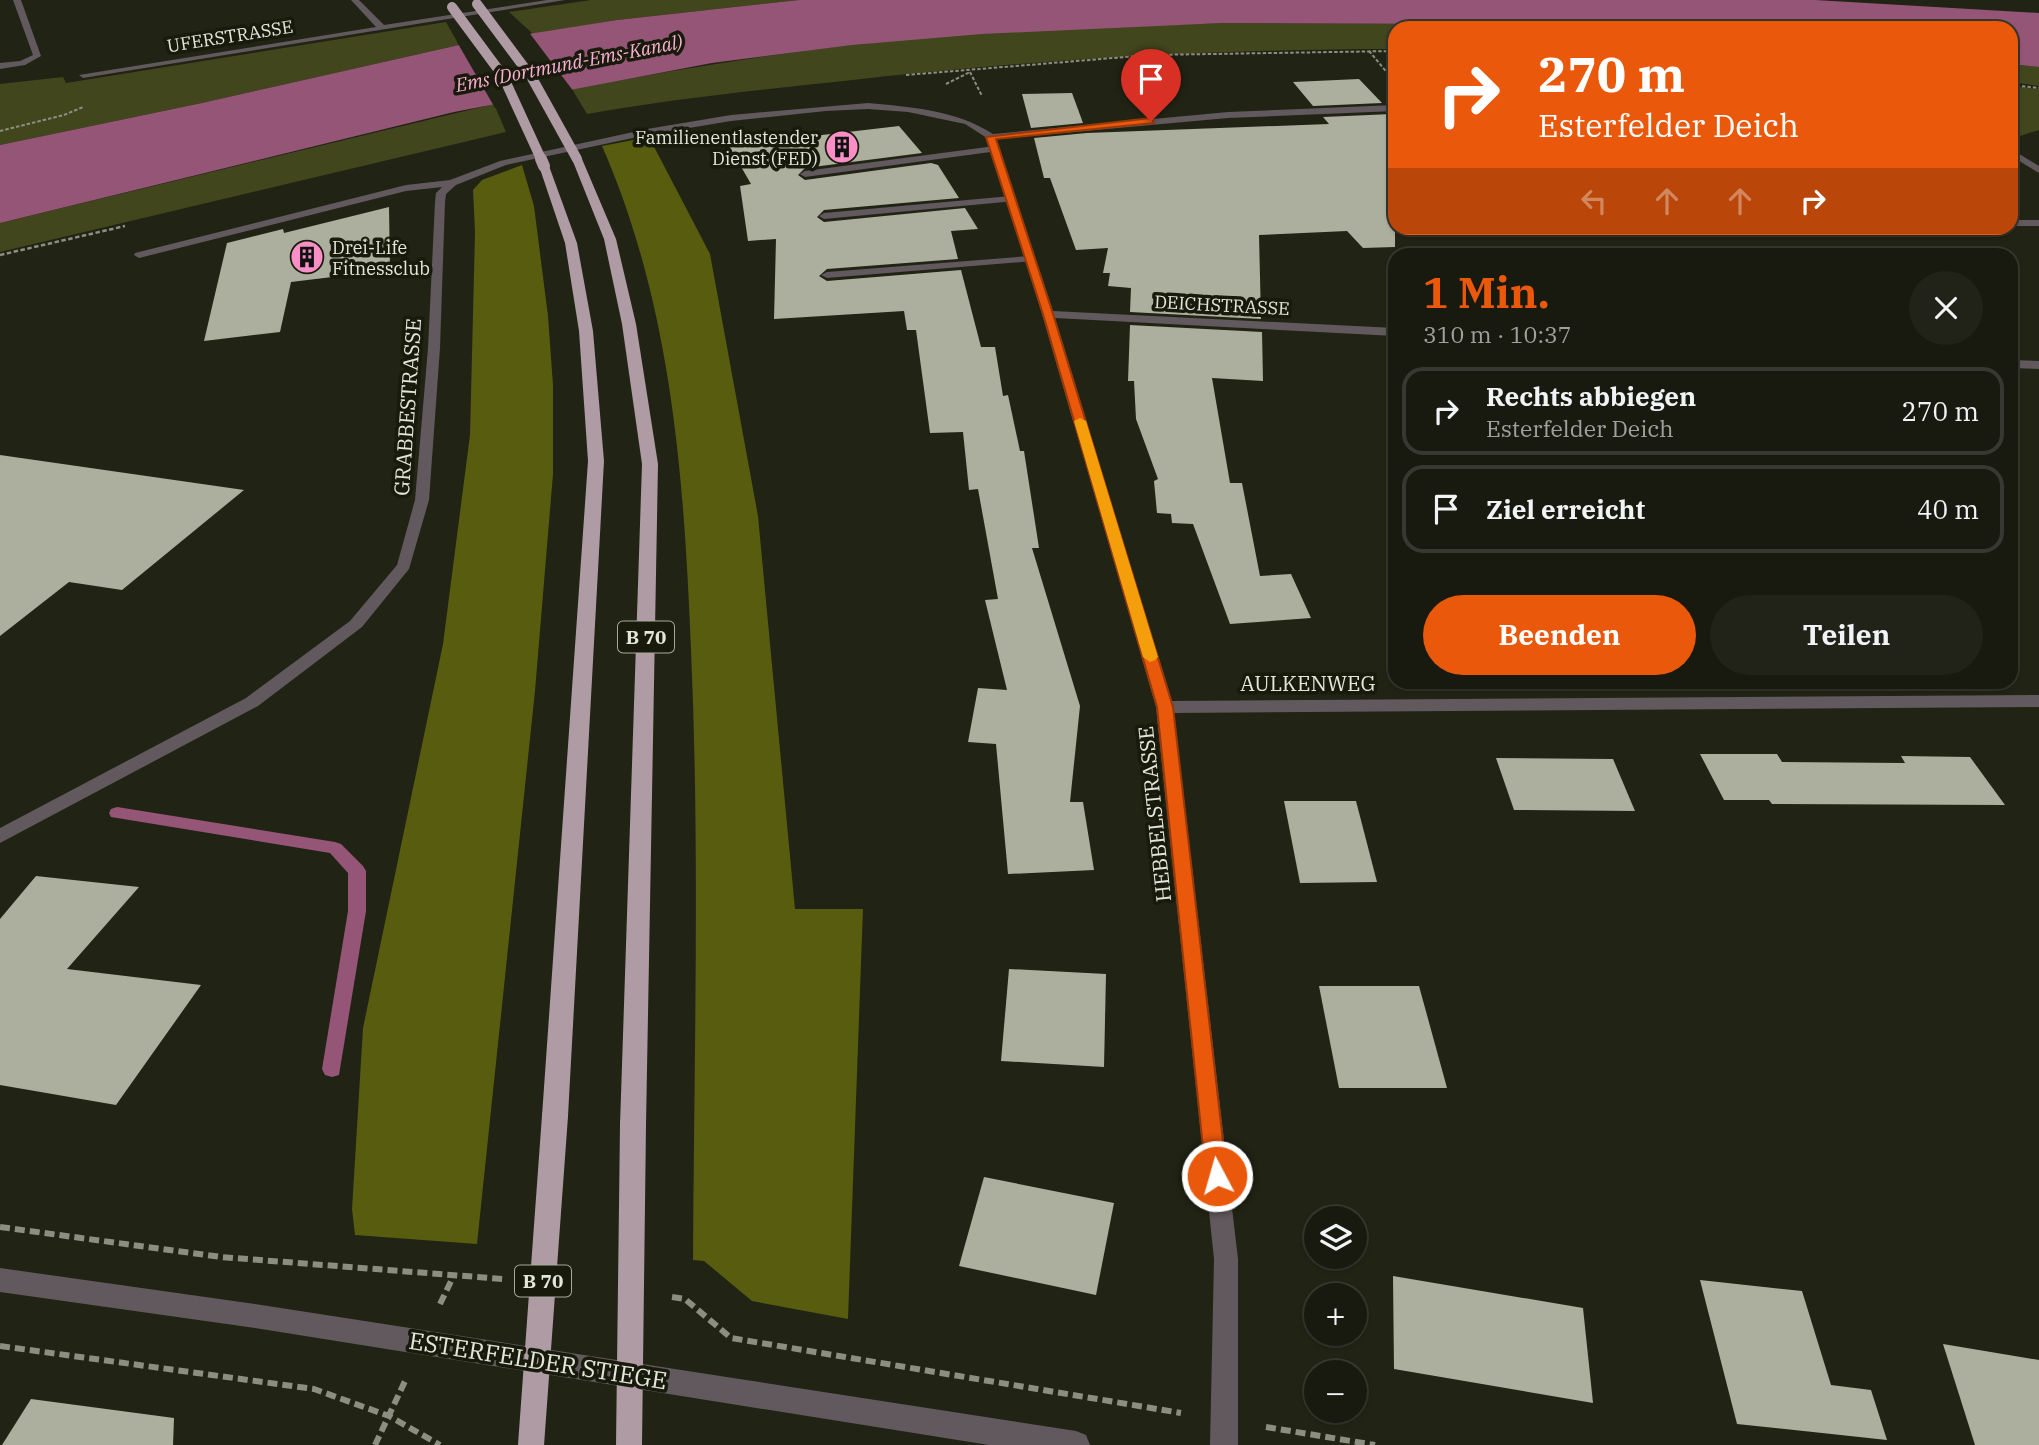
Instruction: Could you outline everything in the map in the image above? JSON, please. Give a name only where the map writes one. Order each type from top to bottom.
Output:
[{"type":"highway","name":"B 70","points":[[475,2],[504,34],[532,73],[577,159],[610,239],[629,324],[650,464],[633,1125],[629,1445]]},
{"type":"highway","name":"B 70","points":[[449,4],[503,76],[544,166],[571,243],[586,331],[596,461],[555,1116],[531,1445]]},
{"type":"street","points":[[0,66],[22,63],[37,56],[17,0]]},
{"type":"street","points":[[355,0],[382,28]]},
{"type":"street","name":"UFERSTRASSE","points":[[83,75],[561,0]]},
{"type":"street","points":[[139,255],[406,188],[452,183],[503,163],[647,132],[731,118],[868,106],[944,115],[968,122],[991,137],[1228,115],[1388,108]]},
{"type":"street","name":"HEBBELSTRASSE","points":[[991,137],[1048,314],[1165,707],[1226,1259],[1224,1445]]},
{"type":"street","points":[[805,174],[995,149]]},
{"type":"street","points":[[2018,156],[2039,170]]},
{"type":"street","name":"GRABBESTRASSE","points":[[0,836],[252,702],[356,624],[404,566],[422,500],[434,348],[441,193],[452,183]]},
{"type":"street","points":[[824,216],[1011,199]]},
{"type":"street","points":[[2018,223],[2039,223]]},
{"type":"street","points":[[827,275],[1030,259]]},
{"type":"street","name":"DEICHSTRASSE","points":[[1048,314],[1388,332]]},
{"type":"street","points":[[2018,364],[2039,365]]},
{"type":"street","name":"AULKENWEG","points":[[1165,707],[2039,701]]},
{"type":"street","name":"ESTERFELDER STIEGE","points":[[0,1280],[358,1332],[1076,1445]]},
{"type":"path","points":[[1369,51],[1388,74]]},
{"type":"path","points":[[0,131],[64,115],[85,106],[88,97],[83,75]]},
{"type":"path","points":[[2018,86],[2039,88]]},
{"type":"path","points":[[0,1227],[221,1257],[506,1280]]},
{"type":"path","points":[[657,1296],[685,1299],[731,1338],[1376,1445]]},
{"type":"path","points":[[0,1346],[314,1389],[389,1416],[440,1445]]},
{"type":"green space","points":[[591,0],[799,0],[617,20],[533,34],[509,12]]},
{"type":"green space","points":[[446,22],[459,45],[0,145],[0,84],[63,77],[66,83]]},
{"type":"green space","points":[[1222,23],[1388,24],[1388,49],[1119,57],[982,67],[715,95],[587,114],[572,89],[816,49],[1036,30]]},
{"type":"green space","points":[[2018,65],[2039,67],[2039,86],[2018,83]]},
{"type":"green space","points":[[2018,87],[2039,89],[2039,130],[2018,137]]},
{"type":"green space","points":[[494,104],[506,132],[0,252],[0,223]]},
{"type":"shaded area","points":[[649,137],[710,254],[758,516],[795,909],[863,909],[848,1319],[752,1301],[704,1261],[693,1260],[695,802],[684,521],[670,394],[659,330],[626,207],[602,146]]},
{"type":"shaded area","points":[[522,165],[534,206],[548,316],[553,385],[553,474],[535,691],[477,1244],[355,1235],[352,1209],[363,1028],[443,644],[470,435],[475,232],[473,190],[482,180]]},
{"type":"water","name":"Ems (Dortmund-Ems-Kanal)","points":[[799,0],[1815,0],[2039,13],[2039,67],[2018,65],[2018,21],[1222,23],[982,34],[852,45],[712,63],[454,112],[0,223],[0,145],[459,45],[617,20]]},
{"type":"pier","points":[[528,31],[574,92],[495,108],[457,42]]},
{"type":"building","points":[[1359,79],[1382,103],[1313,106],[1293,82]]},
{"type":"building","points":[[1072,93],[1083,123],[1031,128],[1022,94]]},
{"type":"building","points":[[1388,114],[1388,235],[1395,235],[1395,247],[1363,248],[1347,231],[1259,235],[1261,319],[1130,312],[1131,288],[1108,286],[1110,273],[1103,273],[1108,248],[1076,250],[1050,178],[1044,178],[1034,138],[1087,133],[1329,124],[1323,117]]},
{"type":"building","points":[[899,126],[922,153],[805,168],[798,175],[805,180],[931,163],[938,165],[959,198],[824,210],[817,217],[824,222],[965,208],[978,229],[951,231],[958,259],[827,269],[819,276],[827,281],[961,270],[981,347],[995,347],[1003,396],[1008,395],[1020,451],[1024,451],[1039,548],[1032,548],[1080,706],[1070,802],[1083,802],[1094,870],[1008,874],[996,744],[968,742],[978,688],[1007,690],[985,600],[998,599],[978,489],[969,490],[963,432],[930,433],[916,330],[907,330],[904,311],[774,319],[776,239],[748,241],[740,186],[751,184],[729,146]]},
{"type":"building","name":"Drei-Life Fitnessclub","points":[[389,207],[390,270],[291,282],[280,332],[204,341],[227,243],[283,229],[284,233]]},
{"type":"building","points":[[1130,325],[1262,332],[1263,381],[1212,378],[1230,483],[1242,483],[1260,576],[1291,574],[1311,618],[1230,624],[1193,524],[1172,523],[1171,514],[1157,513],[1154,481],[1158,479],[1136,419],[1134,381],[1128,381]]},
{"type":"building","points":[[0,455],[244,490],[122,590],[69,582],[0,636]]},
{"type":"building","points":[[1700,754],[1777,754],[1782,762],[1905,763],[1901,756],[1970,757],[2005,805],[1772,804],[1769,800],[1724,800]]},
{"type":"building","points":[[1496,758],[1613,759],[1635,811],[1514,810]]},
{"type":"building","points":[[1284,801],[1356,801],[1377,882],[1300,883]]},
{"type":"building","points":[[36,876],[139,887],[67,969],[201,985],[116,1105],[0,1085],[0,919]]},
{"type":"building","points":[[1009,969],[1106,974],[1104,1067],[1001,1061]]},
{"type":"building","points":[[1319,986],[1419,986],[1447,1088],[1339,1088]]},
{"type":"building","points":[[984,1177],[1114,1203],[1096,1295],[959,1266]]},
{"type":"building","points":[[1393,1276],[1583,1308],[1593,1403],[1394,1369]]},
{"type":"building","points":[[1700,1280],[1802,1291],[1831,1385],[1871,1390],[1887,1440],[1737,1424]]},
{"type":"building","points":[[1943,1344],[2039,1360],[2039,1445],[1975,1445]]},
{"type":"building","points":[[31,1399],[174,1418],[173,1445],[2,1445]]},
{"type":"waterway","points":[[117,813],[335,848],[357,871],[357,911],[332,1069]]},
{"type":"slow traffic","points":[[1080,421],[1150,657]]},
{"type":"place","name":"Familienentlastender Dienst (FED)","points":[[842,147]]},
{"type":"place","name":"Drei-Life Fitnessclub","points":[[307,257]]},
{"type":"route","points":[[1151,121],[991,137],[1048,314],[1165,707],[1217,1176]]}]
